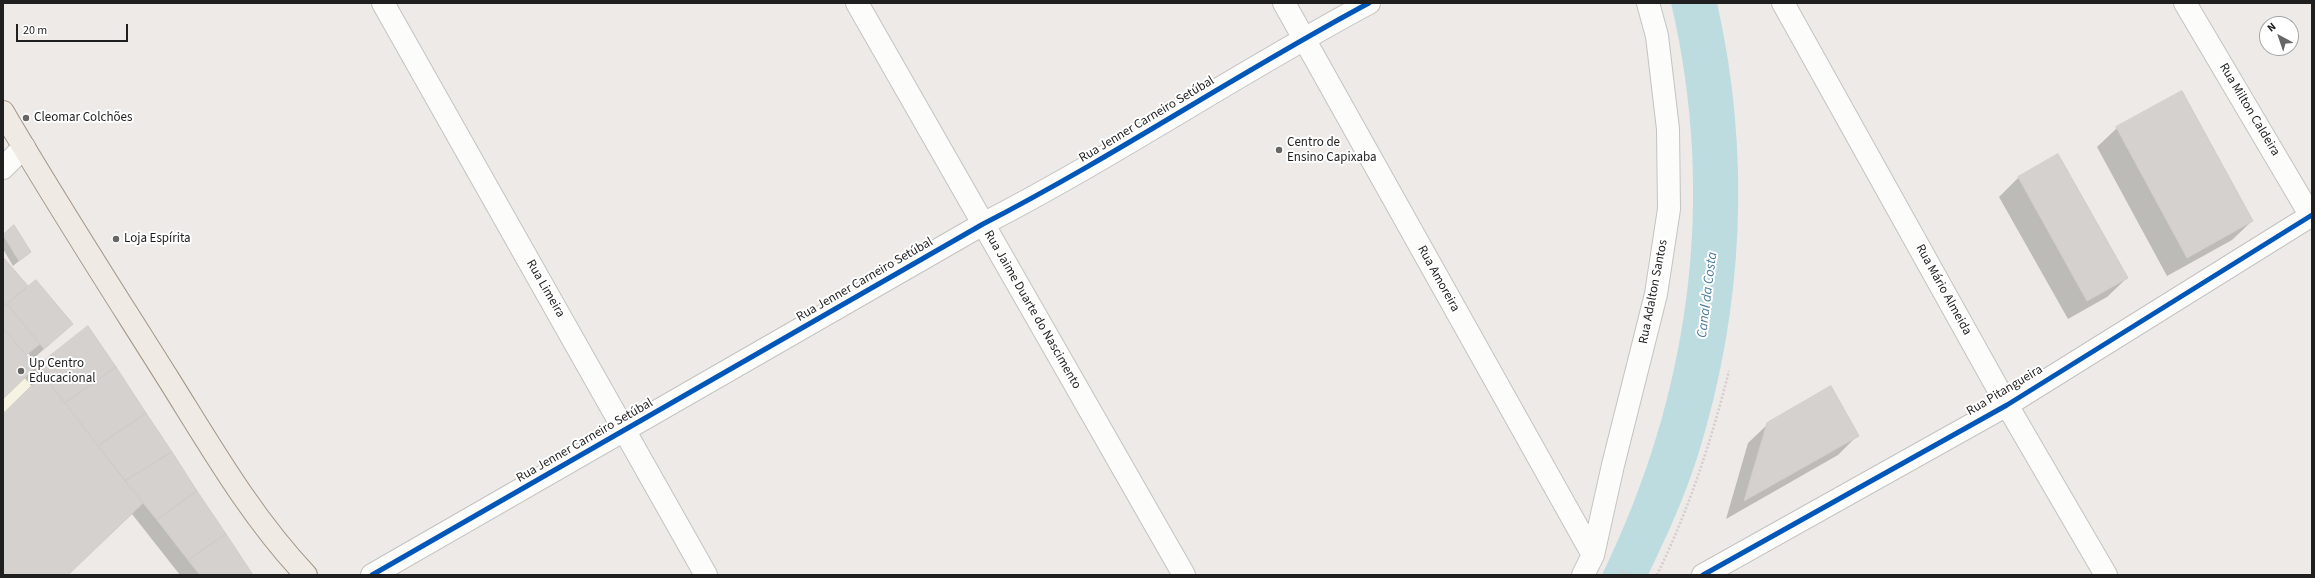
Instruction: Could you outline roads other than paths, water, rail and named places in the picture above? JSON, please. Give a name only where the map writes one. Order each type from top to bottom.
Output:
[{"type":"main road","points":[[3,112],[233,482],[270,532],[306,575]]},
{"type":"street","name":"Rua Limeira","points":[[383,3],[706,575]]},
{"type":"street","name":"Rua Jaime Duarte do Nascimento","points":[[857,3],[1184,575]]},
{"type":"street","name":"Rua Amoreira","points":[[1284,3],[1593,556]]},
{"type":"street","name":"Rua Jenner Carneiro Setúbal","points":[[372,575],[626,431],[983,224],[1071,178],[1304,38],[1369,3]]},
{"type":"street","name":"Rua Adalton Santos","points":[[1583,575],[1593,556],[1612,464],[1656,294],[1669,209],[1668,129],[1657,36],[1648,3]]},
{"type":"street","name":"Rua Mário Almeida","points":[[1783,3],[2007,405],[2106,575]]},
{"type":"street","name":"Rua Milton Caldeira","points":[[2185,3],[2312,216]]},
{"type":"street","points":[[3,168],[24,147]]},
{"type":"street","name":"Rua Pitangueira","points":[[1703,575],[2007,405],[2312,216]]},
{"type":"water","name":"Canal da Costa","points":[[1671,3],[1717,3],[1728,59],[1735,116],[1738,173],[1738,230],[1733,287],[1725,344],[1713,400],[1698,455],[1662,546],[1648,575],[1602,575],[1632,507],[1656,437],[1675,367],[1687,295],[1693,223],[1692,150],[1685,76]]},
{"type":"place","name":"Cleomar Colchões","points":[[26,118]]},
{"type":"place","name":"Centro de Ensino Capixaba","points":[[1279,150]]},
{"type":"place","name":"Loja Espírita","points":[[116,239]]},
{"type":"place","name":"Up Centro Educacional","points":[[21,371]]}]
